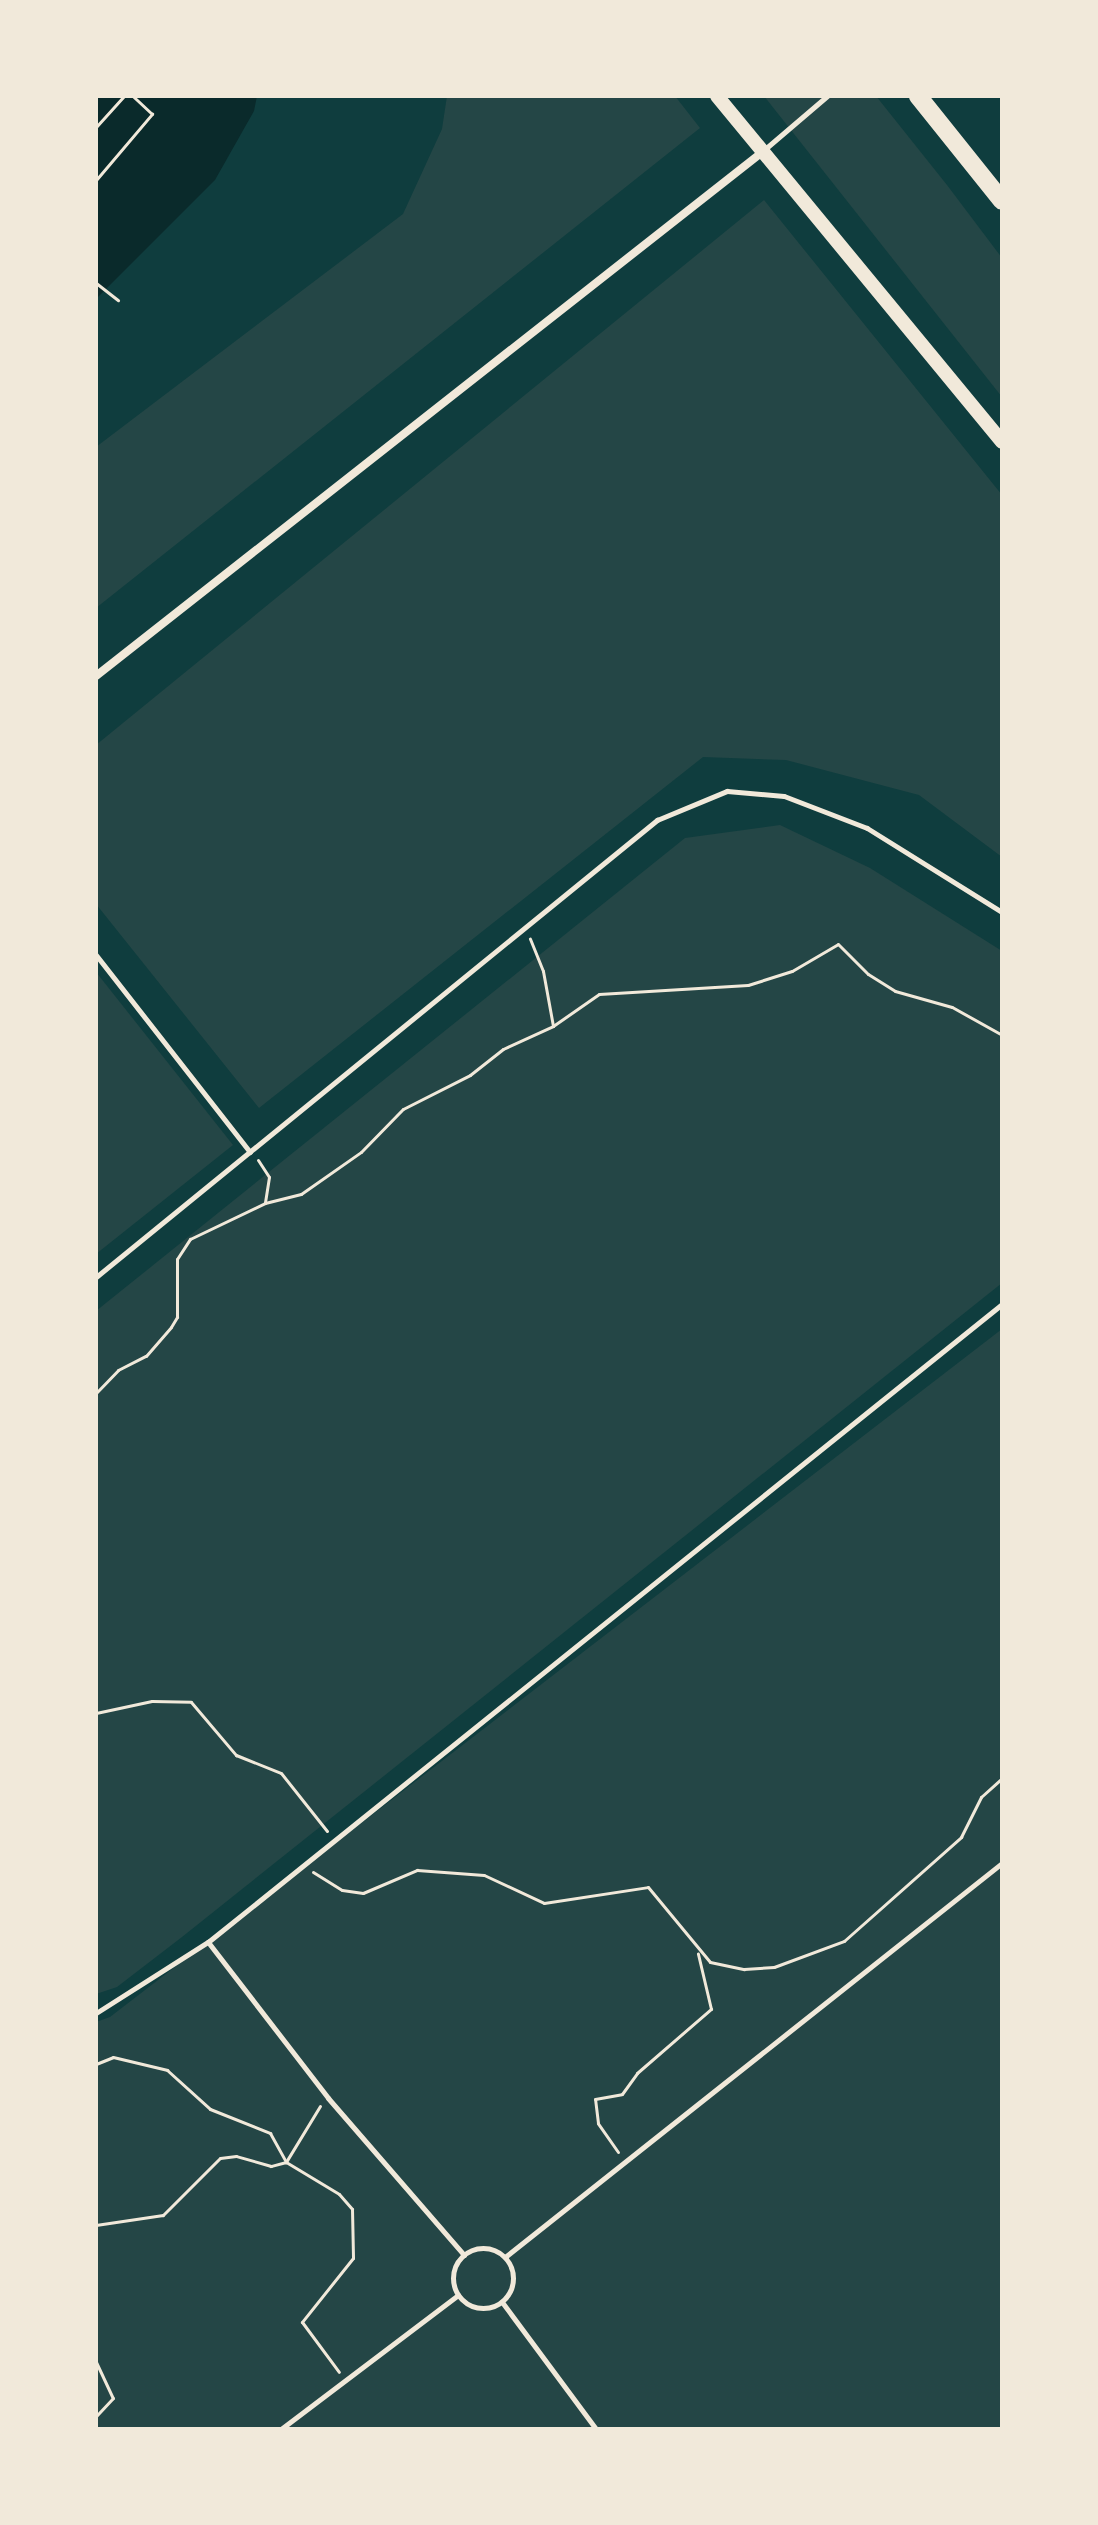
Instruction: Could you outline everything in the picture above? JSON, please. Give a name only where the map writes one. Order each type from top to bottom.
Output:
[{"type":"highway","points":[[918,96],[1002,201]]},
{"type":"street","points":[[717,96],[1002,442]]},
{"type":"street","points":[[96,676],[761,153]]},
{"type":"lane","points":[[761,153],[827,96]]},
{"type":"lane","points":[[96,1277],[657,820],[727,791],[784,796],[867,828],[1002,912]]},
{"type":"lane","points":[[96,955],[250,1152]]},
{"type":"lane","points":[[96,2013],[208,1942],[1002,1304]]},
{"type":"lane","points":[[505,2257],[1002,1863]]},
{"type":"lane","points":[[208,1942],[328,2098],[464,2255]]},
{"type":"lane","points":[[488,2248],[505,2257],[513,2275],[502,2302],[474,2306],[458,2295],[453,2276],[464,2255],[488,2248]]},
{"type":"lane","points":[[281,2429],[458,2295]]},
{"type":"lane","points":[[502,2302],[596,2429]]},
{"type":"path","points":[[96,127],[124,96]]},
{"type":"path","points":[[96,180],[152,114],[133,96]]},
{"type":"path","points":[[96,283],[118,300]]},
{"type":"path","points":[[524,928],[543,971],[553,1026]]},
{"type":"path","points":[[96,1393],[118,1370],[146,1356],[171,1327],[177,1317],[177,1259],[190,1239],[265,1203],[301,1194],[361,1152],[403,1109],[470,1075],[503,1049],[553,1026],[599,994],[748,985],[792,971],[838,944],[868,974],[895,991],[952,1007],[1002,1035]]},
{"type":"path","points":[[250,1152],[269,1177],[265,1203]]},
{"type":"path","points":[[96,1713],[152,1701],[191,1702],[236,1755],[281,1773],[334,1840]]},
{"type":"path","points":[[698,1954],[726,1968],[774,1967],[844,1941],[961,1837],[981,1797],[1002,1778]]},
{"type":"path","points":[[303,1865],[342,1890],[363,1893],[417,1870],[484,1875],[544,1903],[648,1887],[698,1954],[711,2009],[637,2073],[622,2094],[595,2099],[598,2123],[626,2164]]},
{"type":"path","points":[[96,2064],[113,2057],[167,2070],[210,2109],[270,2133],[286,2162],[339,2194],[352,2209],[353,2258],[302,2322],[346,2381]]},
{"type":"path","points":[[96,2225],[163,2215],[220,2158],[236,2156],[271,2166],[286,2162],[311,2114],[328,2098]]},
{"type":"path","points":[[96,2362],[113,2398],[96,2416]]},
{"type":"shaded area","points":[[96,96],[257,96],[254,111],[215,180],[96,299]]},
{"type":"shaded area","points":[[447,96],[675,96],[700,128],[96,608],[96,447],[403,214],[442,129]]},
{"type":"shaded area","points":[[764,96],[876,96],[947,185],[1002,258],[1002,397]]},
{"type":"shaded area","points":[[764,200],[1002,495],[1002,857],[919,795],[786,760],[703,757],[259,1108],[96,904],[96,745]]},
{"type":"shaded area","points":[[780,825],[870,868],[1002,951],[1002,1283],[182,1937],[117,1987],[96,1994],[96,1311],[685,838]]},
{"type":"shaded area","points":[[96,972],[233,1145],[96,1254]]},
{"type":"shaded area","points":[[1002,1329],[1002,2429],[96,2429],[96,2022],[110,2017]]}]
